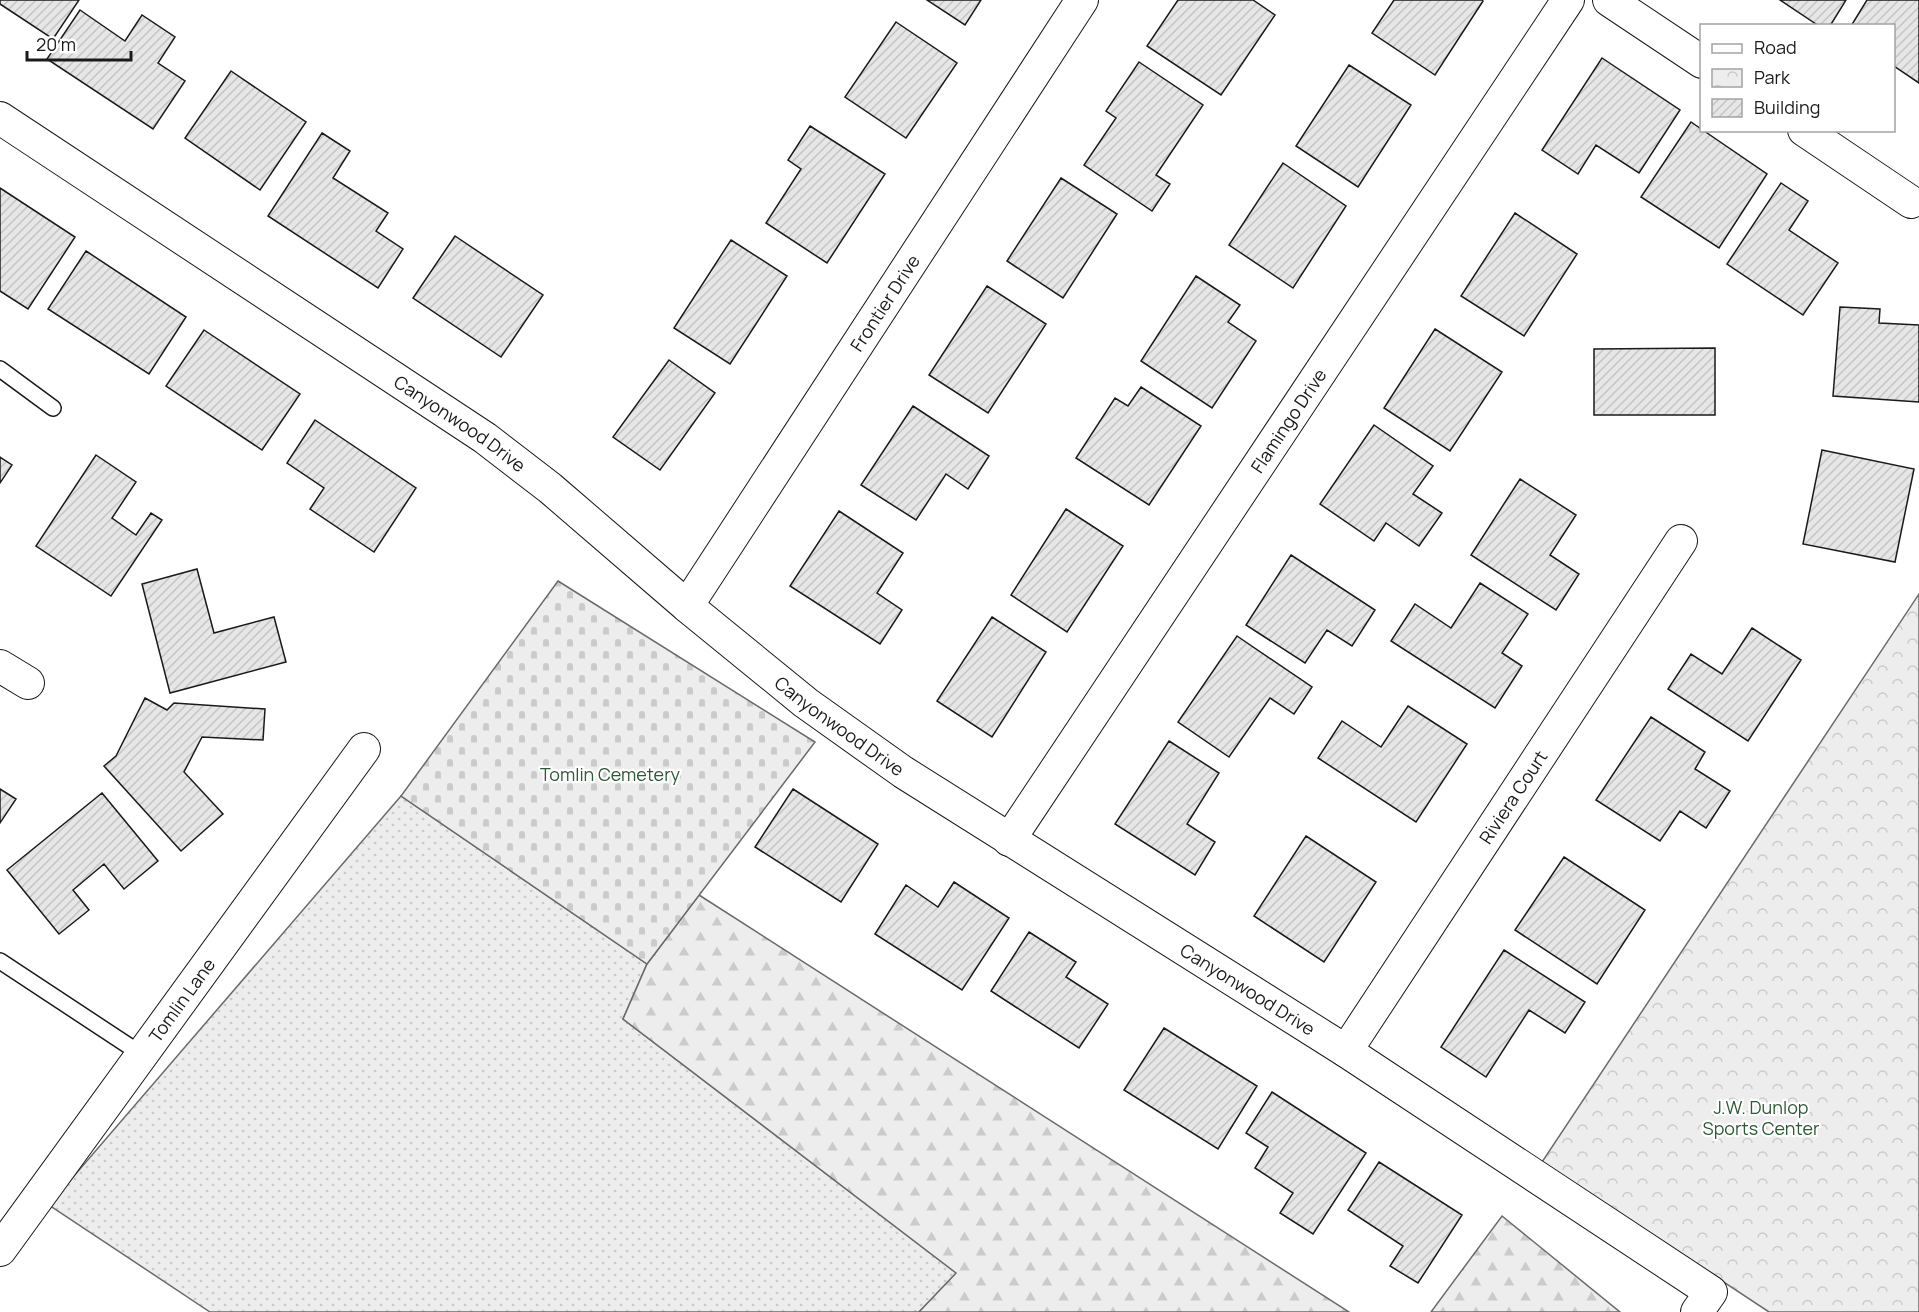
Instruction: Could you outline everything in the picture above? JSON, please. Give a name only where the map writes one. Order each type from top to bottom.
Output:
[{"type":"street","name":"Frontier Drive","points":[[687,606],[1083,0]]},
{"type":"street","name":"Flamingo Drive","points":[[1009,840],[1568,0]]},
{"type":"street","points":[[1609,0],[1700,61]]},
{"type":"street","name":"Canyonwood Drive","points":[[0,118],[485,438],[550,488],[687,606],[806,703],[903,772],[1346,1050],[1704,1302]]},
{"type":"street","points":[[1807,132],[1911,202]]},
{"type":"street","name":"Riviera Court","points":[[1346,1050],[1681,541]]},
{"type":"street","points":[[0,666],[28,683]]},
{"type":"street","name":"Tomlin Lane","points":[[0,1250],[364,749]]},
{"type":"lane","points":[[0,369],[53,408]]},
{"type":"lane","points":[[0,961],[141,1054]]},
{"type":"green space","name":"Tomlin Cemetery","points":[[558,581],[815,742],[647,964],[401,796]]},
{"type":"green space","name":"J.W. Dunlop Sports Center","points":[[1919,594],[1919,1312],[1769,1312],[1542,1162]]},
{"type":"green space","points":[[401,796],[647,964],[623,1019],[957,1273],[919,1312],[210,1312],[49,1205]]},
{"type":"green space","points":[[699,895],[1349,1312],[919,1312],[956,1273],[623,1019],[647,964]]},
{"type":"green space","points":[[1502,1216],[1620,1312],[1431,1312]]},
{"type":"building","points":[[0,0],[79,0],[53,39],[0,4]]},
{"type":"building","points":[[927,0],[981,0],[965,25]]},
{"type":"building","points":[[1178,0],[1253,0],[1275,15],[1221,95],[1147,46]]},
{"type":"building","points":[[1394,0],[1483,1],[1435,75],[1372,33]]},
{"type":"building","points":[[1780,0],[1846,0],[1831,24],[1816,24]]},
{"type":"building","points":[[1867,0],[1919,0],[1919,83],[1895,67],[1895,24],[1852,24]]},
{"type":"building","points":[[80,10],[125,41],[142,15],[175,37],[158,63],[185,81],[153,129],[47,59]]},
{"type":"building","points":[[896,22],[957,63],[906,138],[845,97]]},
{"type":"building","points":[[1602,58],[1680,110],[1639,173],[1596,145],[1578,174],[1542,150]]},
{"type":"building","points":[[1139,62],[1203,105],[1156,175],[1170,184],[1152,211],[1084,165],[1116,118],[1106,111]]},
{"type":"building","points":[[1349,65],[1411,105],[1358,187],[1296,146]]},
{"type":"building","points":[[231,71],[306,122],[260,190],[185,138]]},
{"type":"building","points":[[1691,122],[1700,128],[1700,132],[1706,132],[1767,174],[1719,248],[1641,197]]},
{"type":"building","points":[[810,126],[885,174],[827,263],[766,223],[801,169],[788,160]]},
{"type":"building","points":[[322,133],[350,151],[333,178],[388,213],[376,231],[403,249],[378,288],[268,216]]},
{"type":"building","points":[[1283,163],[1346,206],[1293,288],[1229,245]]},
{"type":"building","points":[[1061,178],[1117,214],[1063,298],[1007,261]]},
{"type":"building","points":[[1781,183],[1808,201],[1789,230],[1838,263],[1803,315],[1727,264]]},
{"type":"building","points":[[0,188],[75,237],[28,309],[0,291]]},
{"type":"building","points":[[1515,213],[1577,254],[1524,336],[1461,296]]},
{"type":"building","points":[[455,236],[543,295],[501,357],[413,298]]},
{"type":"building","points":[[731,240],[787,276],[730,364],[674,328]]},
{"type":"building","points":[[86,251],[186,317],[149,374],[48,309]]},
{"type":"building","points":[[1196,276],[1240,305],[1228,322],[1256,341],[1212,408],[1141,361]]},
{"type":"building","points":[[987,286],[1046,324],[988,413],[929,375]]},
{"type":"building","points":[[1840,307],[1880,309],[1879,323],[1919,325],[1919,402],[1833,396]]},
{"type":"building","points":[[1435,329],[1502,372],[1450,451],[1384,408]]},
{"type":"building","points":[[204,330],[300,394],[262,450],[166,386]]},
{"type":"building","points":[[1715,348],[1715,415],[1594,415],[1594,349]]},
{"type":"building","points":[[669,360],[715,393],[660,470],[613,437]]},
{"type":"building","points":[[1141,387],[1201,426],[1149,505],[1076,458],[1115,398],[1128,406]]},
{"type":"building","points":[[913,406],[989,456],[968,489],[946,474],[916,520],[861,485]]},
{"type":"building","points":[[315,420],[416,488],[374,552],[310,509],[324,488],[287,463]]},
{"type":"building","points":[[1374,425],[1433,466],[1413,494],[1442,513],[1419,546],[1386,523],[1374,541],[1320,504]]},
{"type":"building","points":[[1822,450],[1914,469],[1895,562],[1803,544]]},
{"type":"building","points":[[96,455],[136,482],[112,518],[136,535],[151,513],[162,520],[111,596],[36,546]]},
{"type":"building","points":[[0,457],[12,465],[0,483]]},
{"type":"building","points":[[1520,479],[1576,515],[1550,555],[1579,574],[1556,610],[1471,555]]},
{"type":"building","points":[[1066,509],[1123,546],[1067,632],[1011,595]]},
{"type":"building","points":[[839,511],[903,553],[877,593],[902,610],[880,644],[790,586]]},
{"type":"building","points":[[1291,555],[1375,610],[1352,646],[1327,630],[1305,663],[1246,625]]},
{"type":"building","points":[[197,569],[214,633],[274,617],[286,662],[170,693],[142,584]]},
{"type":"building","points":[[1480,583],[1528,614],[1502,653],[1522,666],[1495,708],[1391,641],[1415,604],[1451,628]]},
{"type":"building","points":[[992,617],[1046,652],[992,737],[937,701]]},
{"type":"building","points":[[1752,628],[1801,660],[1748,741],[1668,689],[1691,654],[1722,674]]},
{"type":"building","points":[[1237,636],[1312,687],[1294,714],[1270,698],[1229,757],[1178,722]]},
{"type":"building","points":[[145,698],[167,710],[174,703],[265,709],[263,740],[202,737],[184,772],[223,814],[181,851],[104,766],[116,756]]},
{"type":"building","points":[[1408,706],[1467,744],[1416,822],[1318,758],[1342,721],[1381,747]]},
{"type":"building","points":[[1651,717],[1705,752],[1695,769],[1730,791],[1706,828],[1680,811],[1660,841],[1596,800]]},
{"type":"building","points":[[1169,741],[1219,773],[1187,824],[1215,842],[1195,875],[1115,824]]},
{"type":"building","points":[[0,789],[16,799],[0,823]]},
{"type":"building","points":[[793,789],[878,844],[841,902],[755,847]]},
{"type":"building","points":[[102,793],[158,861],[124,889],[104,864],[73,890],[89,910],[59,934],[7,870]]},
{"type":"building","points":[[1306,836],[1376,882],[1324,962],[1254,916]]},
{"type":"building","points":[[1564,857],[1645,910],[1597,984],[1515,930]]},
{"type":"building","points":[[954,882],[1009,918],[962,990],[875,934],[906,885],[938,907]]},
{"type":"building","points":[[1029,932],[1076,962],[1066,977],[1108,1004],[1079,1048],[991,991]]},
{"type":"building","points":[[1504,950],[1585,1002],[1565,1033],[1529,1010],[1486,1077],[1441,1047]]},
{"type":"building","points":[[1164,1028],[1257,1086],[1218,1149],[1124,1090]]},
{"type":"building","points":[[1272,1092],[1366,1153],[1313,1234],[1280,1213],[1293,1193],[1255,1168],[1268,1147],[1246,1133]]},
{"type":"building","points":[[1379,1162],[1462,1215],[1418,1283],[1390,1266],[1403,1246],[1348,1210]]}]
